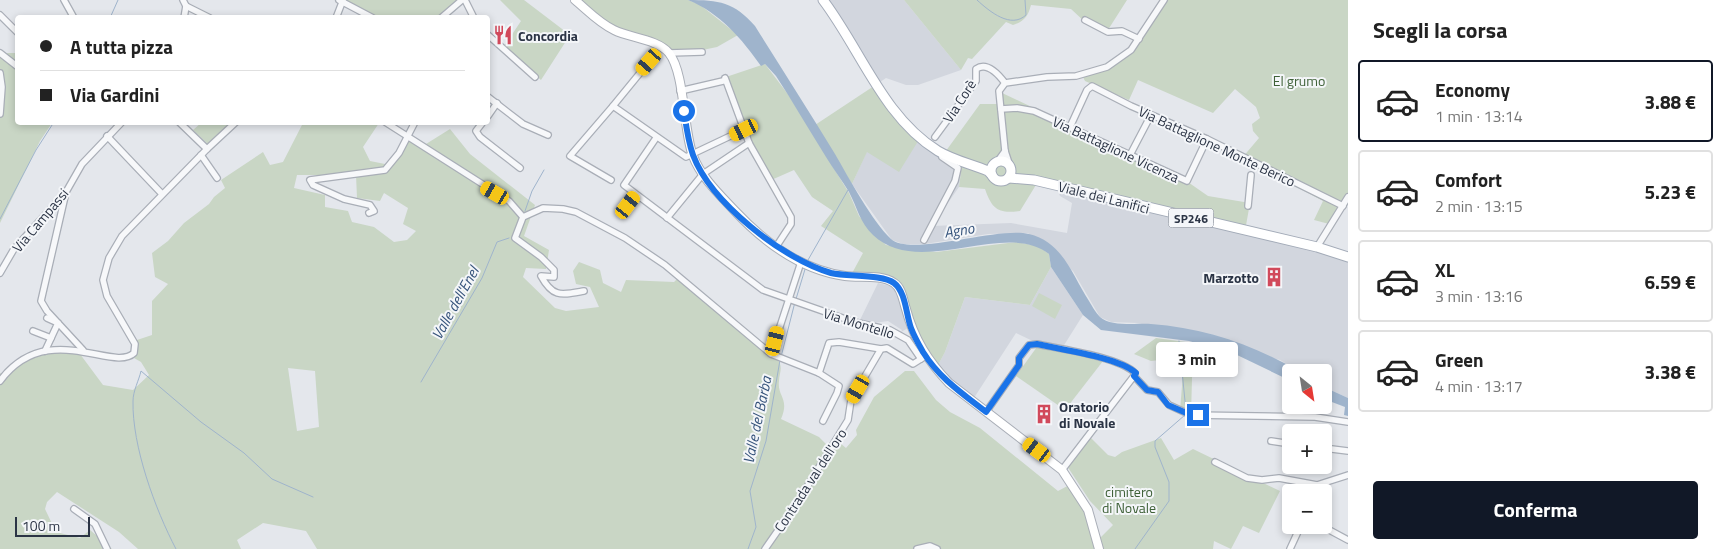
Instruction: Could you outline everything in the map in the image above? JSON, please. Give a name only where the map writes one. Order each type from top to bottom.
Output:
[{"type":"main road","points":[[575,0],[612,29],[648,41],[669,53],[677,70],[693,154],[703,174],[750,227],[776,247],[805,264],[845,276],[892,281],[900,291],[911,328],[923,357],[949,384],[1062,470],[1088,510],[1099,549]]},
{"type":"main road","name":"Viale dei Lanifici","points":[[823,0],[844,28],[899,117],[918,136],[944,154],[988,171],[998,181],[1010,171]]},
{"type":"main road","name":"Viale dei Lanifici","points":[[965,162],[987,166],[1006,162],[1010,171],[1034,180],[1318,247],[1348,257]]},
{"type":"main road","points":[[992,175],[992,168],[996,163]]},
{"type":"street","points":[[64,0],[72,15]]},
{"type":"street","points":[[445,15],[464,0],[472,15]]},
{"type":"street","points":[[1010,171],[1000,109],[999,91],[1005,83],[1095,72],[1124,56],[1139,39],[1164,0]]},
{"type":"street","points":[[337,15],[342,1],[368,15]]},
{"type":"street","points":[[184,3],[205,15]]},
{"type":"street","points":[[0,15],[15,30]]},
{"type":"street","points":[[1085,20],[1108,32],[1122,31],[1139,39]]},
{"type":"street","points":[[490,37],[535,77]]},
{"type":"street","points":[[669,53],[702,52]]},
{"type":"street","points":[[0,54],[15,65]]},
{"type":"street","points":[[611,180],[570,156],[649,62]]},
{"type":"street","name":"Via Corè","points":[[935,137],[976,81],[976,69],[980,66],[986,67],[995,72],[1005,83]]},
{"type":"street","points":[[0,72],[2,86],[0,114]]},
{"type":"street","points":[[680,91],[724,79],[748,143],[791,217],[791,224],[776,247]]},
{"type":"street","name":"Via Battaglione Monte Berico","points":[[1070,127],[1087,90],[1092,86],[1151,115],[1207,139],[1343,206]]},
{"type":"street","points":[[490,98],[523,124],[548,135]]},
{"type":"street","points":[[490,113],[497,104]]},
{"type":"street","points":[[613,106],[681,156],[686,157],[744,130]]},
{"type":"street","name":"Via Battaglione Vicenza","points":[[1000,109],[1017,108],[1034,111],[1187,181],[1207,139]]},
{"type":"street","points":[[1130,155],[1151,115]]},
{"type":"street","name":"Via Campassi","points":[[0,273],[14,249],[66,192],[82,164],[119,125]]},
{"type":"street","points":[[181,125],[207,149]]},
{"type":"street","points":[[0,380],[26,356],[44,351],[70,349],[108,356],[127,357],[134,353],[135,344],[107,296],[103,280],[109,258],[122,236],[233,125]]},
{"type":"street","points":[[391,125],[467,176],[509,201],[523,217]]},
{"type":"street","points":[[373,213],[370,205],[344,199],[313,185],[310,180],[385,170],[399,152],[413,125]]},
{"type":"street","points":[[481,125],[476,131],[480,137],[520,168]]},
{"type":"street","points":[[108,136],[162,194]]},
{"type":"street","name":"Via Montello","points":[[656,138],[624,186],[762,290],[854,322],[890,330],[908,340],[923,357]]},
{"type":"street","points":[[667,218],[703,174],[748,143]]},
{"type":"street","points":[[996,163],[1006,151]]},
{"type":"street","points":[[924,240],[955,181],[958,168],[942,158],[944,154]]},
{"type":"street","points":[[202,155],[217,178]]},
{"type":"street","points":[[1248,206],[1251,175]]},
{"type":"street","points":[[66,192],[41,301],[83,350]]},
{"type":"street","points":[[628,205],[636,195]]},
{"type":"street","points":[[1318,247],[1348,197]]},
{"type":"street","points":[[584,291],[556,293],[550,291],[541,276],[554,277],[554,270],[541,256],[515,238],[523,217],[543,208],[564,209],[576,212],[625,238],[666,265],[771,354],[819,373],[838,386],[838,393],[823,421]]},
{"type":"street","points":[[771,354],[789,299],[805,264]]},
{"type":"street","points":[[47,318],[58,323]]},
{"type":"street","points":[[44,351],[58,323]]},
{"type":"street","points":[[33,330],[51,338]]},
{"type":"street","points":[[819,373],[829,343],[839,342],[881,349],[887,348],[913,364],[923,357]]},
{"type":"street","points":[[986,412],[1019,365],[1019,358],[1029,345],[1097,358],[1130,368],[1136,373],[1062,470]]},
{"type":"street","name":"Contrada val dell'oro","points":[[765,549],[806,489],[848,420],[851,400],[881,349]]},
{"type":"street","points":[[1134,376],[1147,390],[1158,392],[1165,403],[1191,415],[1306,417],[1348,422]]},
{"type":"street","points":[[1271,441],[1282,443]]},
{"type":"street","points":[[1332,449],[1348,451]]},
{"type":"street","points":[[1075,454],[1081,460]]},
{"type":"street","points":[[1215,462],[1247,478],[1262,480],[1280,478],[1311,484]]},
{"type":"street","points":[[1319,484],[1348,475]]},
{"type":"street","points":[[74,509],[95,524],[107,549]]},
{"type":"street","points":[[1332,531],[1348,540]]},
{"type":"street","points":[[1290,549],[1297,534]]},
{"type":"street","points":[[917,549],[930,546],[937,549]]},
{"type":"shaded area","points":[[829,0],[904,0],[961,70],[918,85],[906,85],[886,78],[877,84]]},
{"type":"shaded area","name":"Marzotto","points":[[920,138],[962,164],[959,187],[932,226],[1011,223],[1067,233],[1072,203],[1060,196],[1058,191],[1104,199],[1348,257],[1348,398],[1332,391],[1332,364],[1287,364],[1280,360],[1138,323],[1111,322],[1100,317],[1073,271],[1028,233],[988,234],[925,244],[903,244],[892,240],[852,184],[867,151]]},
{"type":"shaded area","points":[[1051,267],[1083,315],[1061,350],[1039,344],[1016,333],[972,401],[936,369],[945,352],[965,297],[1030,305]]},
{"type":"shaded area","points":[[878,283],[890,286],[898,293],[910,327],[901,332],[902,330],[888,321],[874,323],[860,320]]},
{"type":"green space","points":[[344,0],[459,0],[444,15],[363,15],[342,6]]},
{"type":"green space","points":[[500,0],[524,0],[570,35],[541,80],[503,48],[521,21]]},
{"type":"green space","points":[[575,0],[688,0],[699,4],[738,35],[717,47],[669,57],[659,47],[612,29]]},
{"type":"green space","points":[[904,0],[1127,0],[1106,33],[1085,22],[1071,9],[1031,5],[1023,20],[1013,25],[1006,22],[972,59],[968,58],[961,70]]},
{"type":"green space","name":"El grumo","points":[[1165,0],[1348,0],[1348,200],[1333,225],[1314,220],[1323,201],[1242,158],[1259,138],[1253,131],[1252,124],[1260,118],[1256,107],[1235,89],[1213,113],[1138,80],[1129,100],[1085,81],[1082,75],[1121,60]]},
{"type":"green space","points":[[0,53],[15,53],[15,125],[51,125],[40,141],[0,223]]},
{"type":"green space","points":[[765,64],[790,97],[849,193],[859,216],[886,245],[936,252],[1016,242],[1038,246],[1049,254],[1051,267],[1030,305],[965,297],[945,352],[936,369],[927,357],[901,292],[880,278],[850,277],[863,253],[821,226],[833,211],[812,197],[794,170],[769,181],[756,158],[726,77]]},
{"type":"green space","points":[[877,84],[920,138],[899,172],[867,152],[852,184],[815,125]]},
{"type":"green space","points":[[1000,92],[1185,180],[1208,196],[1250,203],[1245,231],[1104,199],[1058,191],[1039,180],[1020,211],[1006,212],[997,209],[990,201],[985,189],[959,187],[962,164],[943,155],[980,104],[1001,104]]},
{"type":"green space","points":[[199,125],[235,125],[211,147],[193,130]]},
{"type":"green space","name":"cimitero di Novale","points":[[302,125],[378,125],[363,147],[370,161],[390,165],[409,140],[426,144],[450,129],[470,154],[535,205],[524,236],[549,250],[546,269],[526,268],[523,277],[555,308],[566,311],[599,307],[590,287],[576,284],[573,271],[579,262],[600,270],[603,283],[621,292],[626,280],[674,282],[679,277],[761,348],[777,359],[781,367],[779,386],[784,402],[781,419],[819,437],[828,446],[834,438],[846,448],[857,435],[856,430],[874,397],[905,371],[914,371],[936,400],[950,412],[980,428],[1058,491],[1075,482],[1088,505],[1100,538],[1113,525],[1090,501],[1067,466],[1091,438],[1108,455],[1115,457],[1122,452],[1161,438],[1174,460],[1193,449],[1280,491],[1259,533],[1243,526],[1231,549],[1214,541],[1213,549],[317,549],[306,531],[263,523],[237,540],[241,549],[138,549],[119,532],[57,492],[47,502],[45,509],[56,532],[80,538],[90,530],[112,549],[0,549],[0,373],[3,375],[31,355],[68,351],[80,354],[103,385],[133,390],[149,375],[141,362],[134,358],[138,353],[134,341],[152,335],[152,301],[168,284],[155,277],[152,253],[168,241],[184,223],[209,204],[225,188],[221,180],[263,152],[270,165],[283,162]],"holes":[[[297,175],[356,175],[357,198],[380,201],[384,193],[408,208],[403,224],[416,231],[407,240],[394,242],[374,227],[352,222],[348,211],[325,207],[325,195],[294,188]],[[288,368],[315,371],[319,427],[297,431]]]},
{"type":"green space","points":[[1039,293],[1062,305],[1055,319],[1032,306]]},
{"type":"green space","points":[[1156,338],[1193,343],[1191,415],[1180,411],[1183,373],[1178,355],[1161,353],[1159,355],[1160,360],[1151,361],[1134,354]]},
{"type":"green space","points":[[1039,344],[1103,361],[1065,410],[1016,376]]},
{"type":"water","points":[[688,0],[717,2],[733,7],[755,26],[869,211],[891,239],[901,244],[917,245],[997,234],[1029,234],[1041,238],[1058,252],[1072,270],[1100,317],[1105,320],[1124,324],[1151,324],[1191,329],[1228,339],[1286,364],[1282,364],[1282,377],[1235,354],[1189,341],[1101,330],[1083,315],[1051,267],[1049,254],[1031,245],[1009,242],[914,252],[892,247],[873,235],[859,215],[849,192],[776,76],[765,64],[761,66],[746,46],[720,19],[700,5]]},
{"type":"water","points":[[1332,391],[1348,398],[1348,416],[1344,415],[1345,407],[1332,402]]},
{"type":"waterway","points":[[111,15],[118,0]]},
{"type":"waterway","points":[[977,0],[994,14],[1007,20],[1020,19],[1026,15],[1025,0]]},
{"type":"waterway","points":[[0,219],[36,150],[52,125]]},
{"type":"waterway","name":"Valle dell'Enel","points":[[525,211],[532,191],[544,170]]},
{"type":"waterway","name":"Valle del Barba","points":[[808,260],[848,190]]},
{"type":"waterway","name":"Valle dell'Enel","points":[[421,382],[482,278],[497,242],[509,238]]},
{"type":"waterway","name":"Valle del Barba","points":[[796,299],[806,266]]},
{"type":"waterway","name":"Valle del Barba","points":[[781,357],[795,302]]},
{"type":"waterway","points":[[1179,341],[1186,411]]},
{"type":"waterway","name":"Valle del Barba","points":[[748,549],[756,527],[750,491],[766,441],[780,360]]},
{"type":"waterway","points":[[176,549],[160,515],[146,477],[136,437],[133,397],[141,371],[201,422],[244,453],[272,479],[313,497]]},
{"type":"waterway","points":[[1135,549],[1169,501],[1169,482],[1155,447],[1155,441],[1185,415]]},
{"type":"place","name":"Concordia","points":[[503,35]]},
{"type":"place","name":"Marzotto","points":[[1274,277]]},
{"type":"place","name":"Oratorio di Novale","points":[[1044,414]]},
{"type":"route","points":[[684,111],[696,162],[711,184],[750,227],[768,242],[810,266],[845,276],[876,278],[892,281],[896,284],[900,291],[911,328],[923,352],[949,384],[986,412],[1019,365],[1019,358],[1029,345],[1037,344],[1088,355],[1130,368],[1136,373],[1134,376],[1141,385],[1147,390],[1158,392],[1165,403],[1191,415],[1198,415]]},
{"type":"water label","name":"Agno","points":[[959,230]]}]
